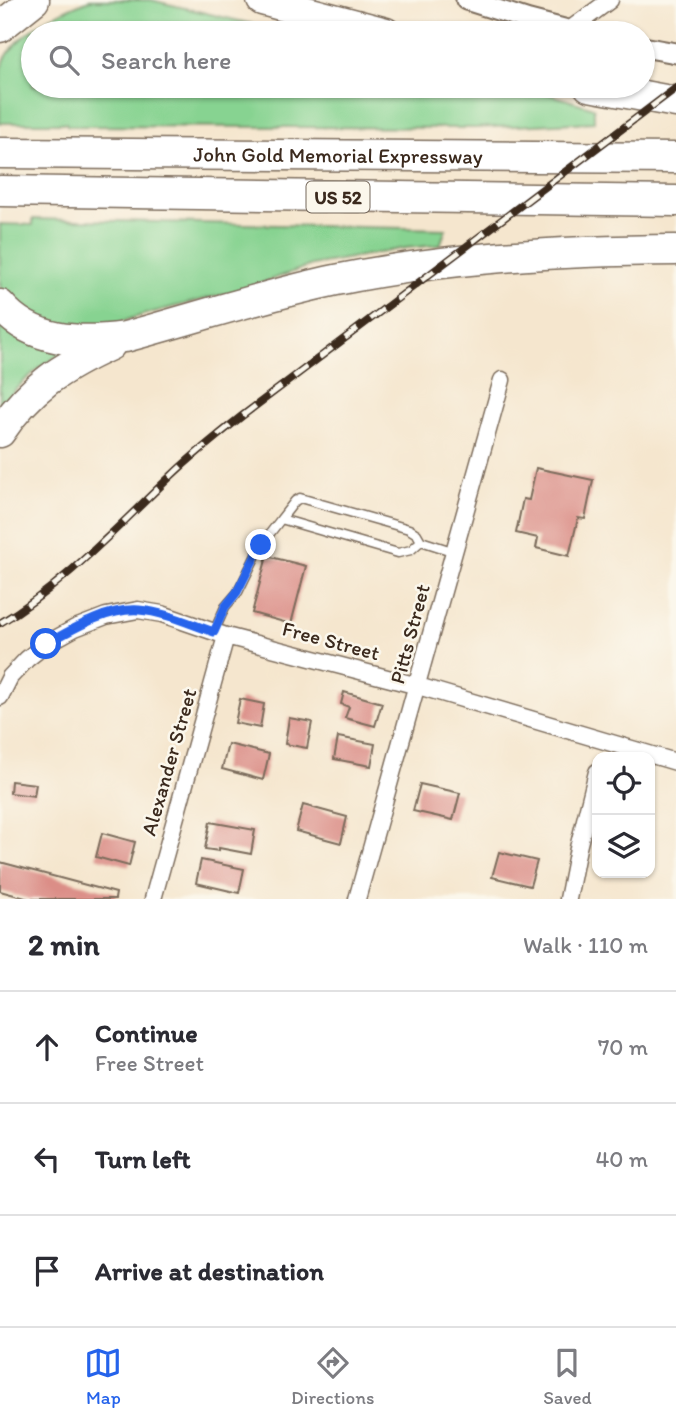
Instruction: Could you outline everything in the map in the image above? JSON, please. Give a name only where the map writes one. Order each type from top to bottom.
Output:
[{"type":"highway","points":[[0,27],[34,0]]},
{"type":"highway","points":[[262,0],[341,21]]},
{"type":"highway","points":[[654,98],[676,102]]},
{"type":"highway","name":"John Gold Memorial Expressway","points":[[0,153],[676,158]]},
{"type":"highway","name":"John Gold Memorial Expressway","points":[[0,191],[676,201]]},
{"type":"highway","points":[[0,305],[22,324],[56,338],[95,341],[125,337],[283,293],[391,271],[499,257],[676,250]]},
{"type":"highway","points":[[0,432],[21,403],[44,381],[79,359],[125,337]]},
{"type":"street","points":[[466,0],[537,21]]},
{"type":"street","points":[[586,21],[610,0]]},
{"type":"street","points":[[655,49],[676,53]]},
{"type":"street","name":"Pitts Street","points":[[357,899],[502,380]]},
{"type":"street","name":"Free Street","points":[[0,697],[10,677],[46,644],[75,628],[106,616],[138,610],[162,614],[220,634],[418,686],[603,750],[676,762]]},
{"type":"street","name":"Alexander Street","points":[[153,899],[220,634]]},
{"type":"street","points":[[568,899],[592,792]]},
{"type":"lane","points":[[220,634],[225,607],[237,592],[261,545],[300,498],[409,529],[417,534],[421,541],[455,552]]},
{"type":"lane","points":[[281,519],[398,553],[411,550],[421,541]]},
{"type":"green space","points":[[90,0],[151,0],[239,21],[44,21]]},
{"type":"green space","points":[[21,39],[21,98],[561,98],[594,108],[594,122],[475,128],[68,126],[66,123],[0,123],[1,68]]},
{"type":"green space","points":[[33,219],[446,229],[440,245],[406,248],[312,265],[245,289],[105,327],[52,328],[4,293],[0,285],[0,224],[33,225]]},
{"type":"green space","points":[[0,324],[60,352],[20,385],[0,408]]},
{"type":"building","points":[[536,468],[593,480],[585,519],[578,518],[569,556],[536,548],[538,538],[516,533],[523,499],[529,500]]},
{"type":"building","points":[[267,556],[306,566],[291,624],[252,613]]},
{"type":"building","points":[[344,692],[382,703],[375,726],[345,718],[349,707],[341,704]]},
{"type":"building","points":[[240,699],[264,704],[260,728],[235,723]]},
{"type":"building","points":[[289,718],[312,722],[307,748],[285,744]]},
{"type":"building","points":[[338,737],[375,744],[371,766],[334,759]]},
{"type":"building","points":[[228,744],[269,754],[263,780],[222,769]]},
{"type":"building","points":[[11,781],[36,784],[34,796],[10,793]]},
{"type":"building","points":[[420,784],[460,793],[453,820],[413,811]]},
{"type":"building","points":[[303,805],[347,817],[341,843],[296,831]]},
{"type":"building","points":[[210,822],[255,830],[251,854],[219,848],[219,851],[205,849]]},
{"type":"building","points":[[102,833],[135,842],[129,866],[96,857]]},
{"type":"building","points":[[499,852],[537,861],[530,886],[492,877]]},
{"type":"building","points":[[201,860],[244,869],[239,893],[196,883]]},
{"type":"building","points":[[0,862],[116,893],[115,899],[29,899],[0,891]]},
{"type":"railway","points":[[0,623],[24,608],[68,573],[180,467],[242,416],[676,88]]},
{"type":"route","points":[[46,644],[75,628],[106,616],[138,610],[162,614],[214,632],[225,607],[237,592],[261,545]]}]
